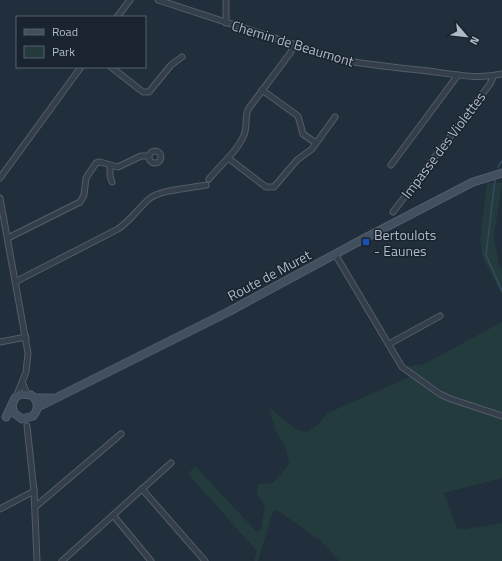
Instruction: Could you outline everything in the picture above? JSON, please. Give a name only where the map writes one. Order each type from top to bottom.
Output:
[{"type":"main road","name":"Route de Muret","points":[[38,407],[50,401],[52,398],[133,360],[473,182],[499,174]]},
{"type":"main road","points":[[3,419],[16,397],[28,394],[35,398],[52,398]]},
{"type":"main road","points":[[3,419],[23,418],[35,413],[38,407],[35,398]]},
{"type":"main road","points":[[12,405],[23,418]]},
{"type":"street","points":[[118,16],[130,0]]},
{"type":"street","name":"Chemin de Beaumont","points":[[158,0],[342,60],[458,75],[493,77],[502,74]]},
{"type":"street","points":[[226,0],[226,23]]},
{"type":"street","points":[[209,179],[228,158],[244,135],[247,111],[291,52],[293,44]]},
{"type":"street","points":[[112,68],[143,92],[149,92],[171,65],[182,57]]},
{"type":"street","points":[[0,178],[80,68]]},
{"type":"street","points":[[392,165],[458,75]]},
{"type":"street","name":"Impasse des Violettes","points":[[393,212],[477,101],[493,77]]},
{"type":"street","points":[[262,90],[298,116],[303,134],[316,143]]},
{"type":"street","points":[[228,158],[270,188],[277,185],[297,160],[308,153],[335,117]]},
{"type":"street","points":[[8,238],[80,202],[84,195],[86,178],[96,163],[100,162],[110,166],[120,167],[140,156],[148,156]]},
{"type":"street","points":[[110,166],[110,176],[112,182]]},
{"type":"street","points":[[15,282],[118,229],[128,222],[150,198],[160,194],[206,185]]},
{"type":"street","points":[[0,198],[3,229],[8,238],[26,337],[28,362],[23,384],[20,386],[16,397]]},
{"type":"street","points":[[335,254],[402,367],[440,394],[460,403],[502,416]]},
{"type":"street","points":[[389,344],[440,316]]},
{"type":"street","points":[[0,342],[26,337]]},
{"type":"street","points":[[23,384],[28,394]]},
{"type":"street","points":[[23,418],[28,426],[34,491],[37,561]]},
{"type":"street","points":[[35,507],[121,434]]},
{"type":"street","points":[[62,561],[171,464]]},
{"type":"street","points":[[142,489],[206,561]]},
{"type":"street","points":[[0,509],[34,491]]},
{"type":"street","points":[[113,516],[152,561]]},
{"type":"green space","points":[[487,183],[502,183],[494,236],[499,265],[502,269],[502,295],[483,258],[480,240]]},
{"type":"green space","points":[[502,322],[502,478],[444,493],[457,528],[465,529],[502,523],[502,561],[339,561],[321,541],[277,510],[273,512],[258,561],[254,561],[257,551],[188,474],[195,466],[257,532],[261,529],[265,506],[257,494],[258,484],[273,483],[289,464],[286,448],[275,430],[269,407],[294,428],[307,432],[317,425],[328,413],[411,376],[430,390],[470,408],[470,402],[445,392],[406,367],[424,364]]},
{"type":"waterway","points":[[498,167],[502,161]]},
{"type":"waterway","points":[[495,180],[486,255],[502,291]]},
{"type":"place","name":"Bertoulots - Eaunes","points":[[366,242]]}]
